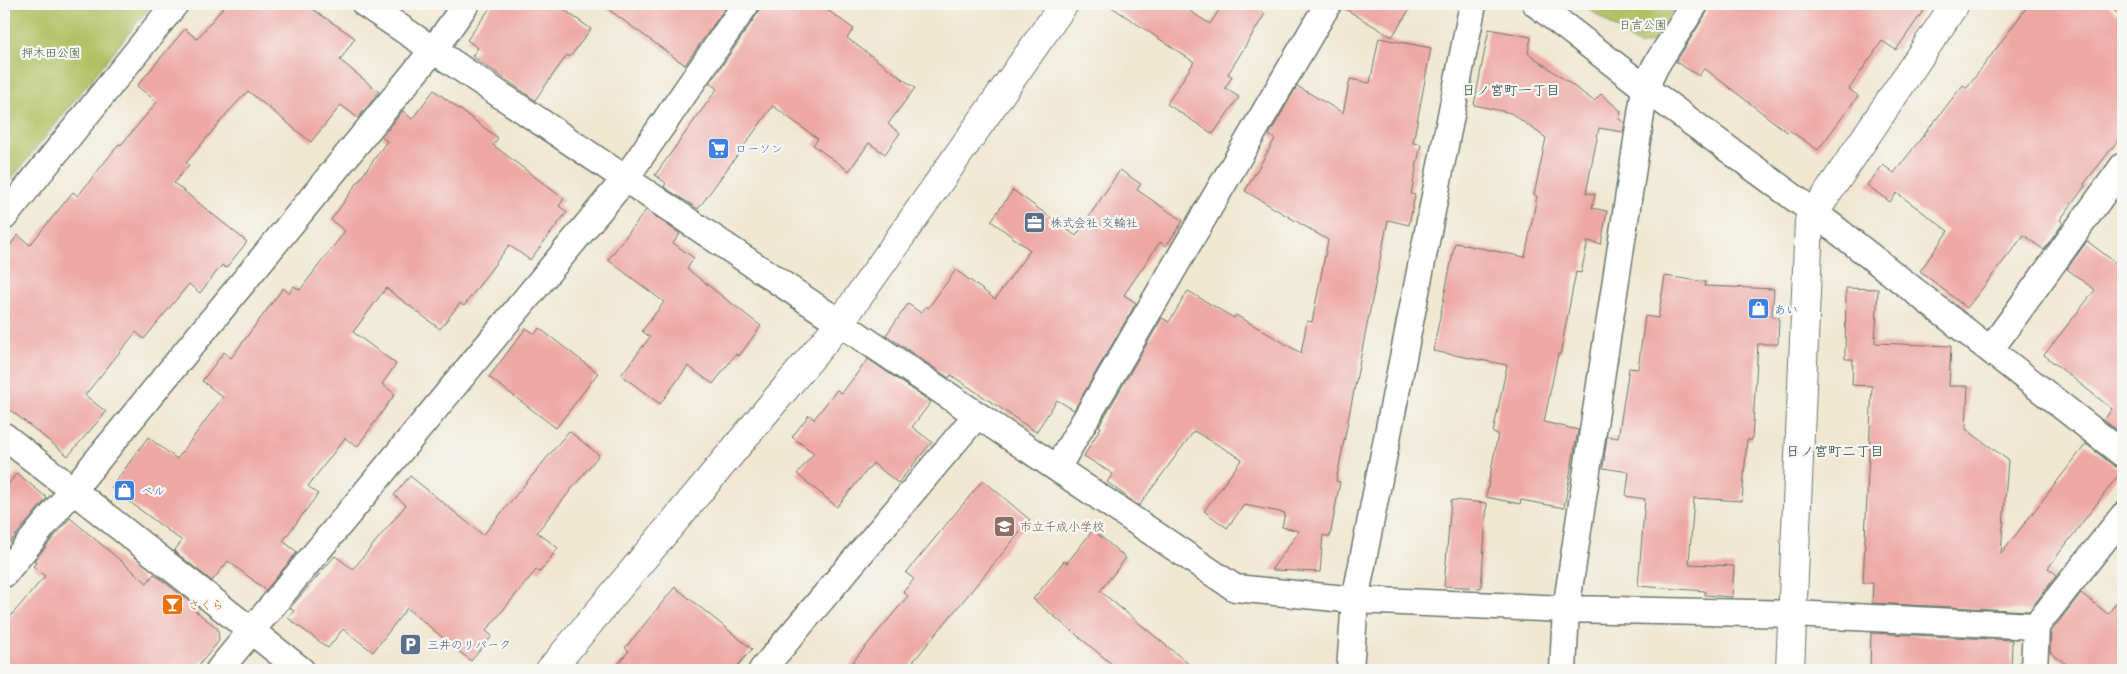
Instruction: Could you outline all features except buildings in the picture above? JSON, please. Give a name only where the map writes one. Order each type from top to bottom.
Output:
[{"type":"street","points":[[4,218],[175,4]]},
{"type":"street","points":[[365,4],[1235,588],[1355,600],[1566,609],[1792,614],[2036,626]]},
{"type":"street","points":[[4,574],[434,49],[466,4]]},
{"type":"street","points":[[219,670],[625,178],[746,4]]},
{"type":"street","points":[[550,670],[840,323],[1064,4]]},
{"type":"street","points":[[1057,468],[1328,4]]},
{"type":"street","points":[[1350,670],[1355,600],[1473,4]]},
{"type":"street","points":[[1536,4],[1645,88],[1815,213],[2123,454]]},
{"type":"street","points":[[1563,670],[1566,609],[1645,88],[1656,65],[1695,4]]},
{"type":"street","points":[[1790,670],[1809,221],[1955,4]]},
{"type":"street","points":[[1990,350],[2123,166]]},
{"type":"street","points":[[762,670],[977,415]]},
{"type":"street","points":[[4,436],[301,670]]},
{"type":"street","points":[[2034,670],[2036,626],[2123,516]]},
{"type":"green space","name":"押木田公園","points":[[4,4],[152,4],[4,188]]},
{"type":"green space","name":"日吉公園","points":[[1582,4],[1678,4],[1656,40],[1640,46]]},
{"type":"place","name":"ローソン","points":[[719,148]]},
{"type":"place","name":"株式会社 交輪社","points":[[1034,222]]},
{"type":"place","name":"あい","points":[[1758,309]]},
{"type":"place","name":"ベル","points":[[125,490]]},
{"type":"place","name":"市立千成小学校","points":[[1004,526]]},
{"type":"place","name":"さくら","points":[[172,604]]},
{"type":"place","name":"三井のリパーク","points":[[411,644]]},
{"type":"district","name":"日ノ宮町一丁目","points":[[1511,89]]},
{"type":"district","name":"日ノ宮町二丁目","points":[[1835,450]]}]
